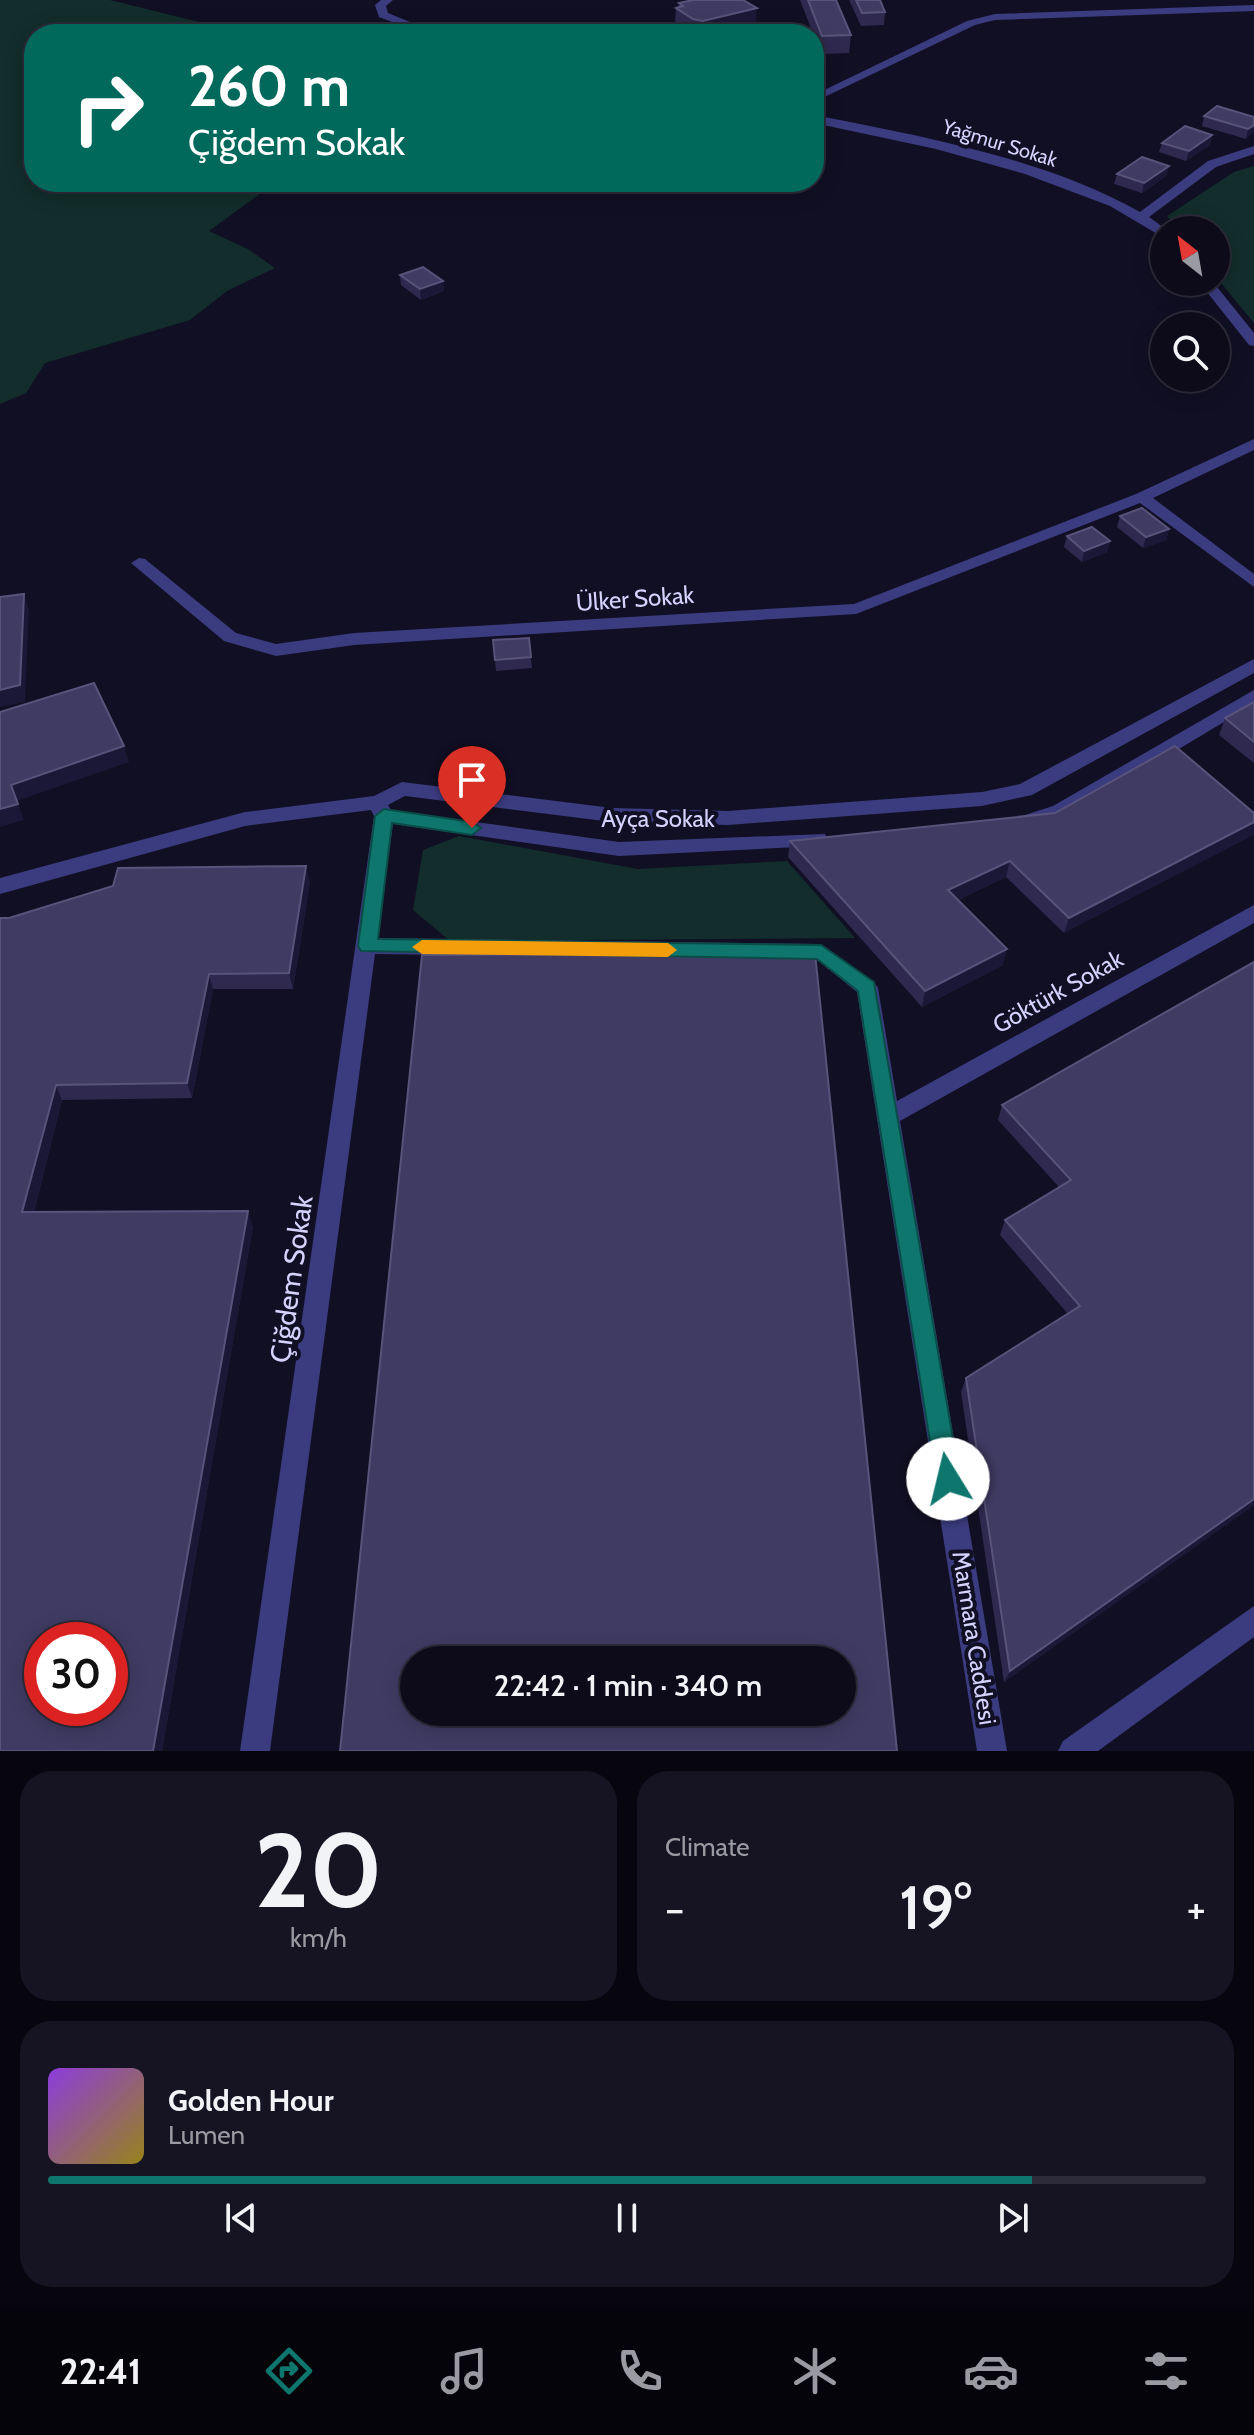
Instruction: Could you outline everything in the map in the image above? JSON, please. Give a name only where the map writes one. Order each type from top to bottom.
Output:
[{"type":"street","points":[[384,2],[383,15],[407,24]]},
{"type":"street","points":[[824,94],[971,23],[995,17],[1254,8]]},
{"type":"street","name":"Yağmur Sokak","points":[[824,121],[930,142],[1017,167],[1110,200],[1150,223]]},
{"type":"street","points":[[1142,216],[1212,164],[1254,150]]},
{"type":"street","points":[[1217,296],[1254,342]]},
{"type":"street","name":"Ülker Sokak","points":[[139,563],[230,637],[276,650],[354,639],[856,609],[1142,497],[1254,444]]},
{"type":"street","points":[[1142,497],[1254,582]]},
{"type":"street","points":[[381,809],[402,789],[612,815],[728,818],[982,799],[1025,790],[1254,665]]},
{"type":"street","points":[[1006,825],[1060,811],[1254,696]]},
{"type":"street","name":"Ayça Sokak","points":[[0,886],[245,819],[381,809],[619,849],[837,838]]},
{"type":"street","name":"Çiğdem Sokak","points":[[255,1751],[368,946],[381,809]]},
{"type":"street","name":"Göktürk Sokak","points":[[888,1117],[1254,913]]},
{"type":"street","name":"Marmara Caddesi","points":[[368,946],[821,952],[867,988],[992,1751]]},
{"type":"street","points":[[1073,1751],[1254,1620]]},
{"type":"green space","points":[[0,0],[110,0],[207,24],[24,24],[24,192],[263,192],[209,231],[248,249],[275,268],[227,291],[190,320],[45,363],[26,393],[0,404]]},
{"type":"green space","points":[[1254,166],[1254,323],[1230,294],[1230,216],[1167,216],[1234,172]]},
{"type":"green space","points":[[459,836],[638,869],[787,861],[855,938],[450,941],[413,910],[423,850]]},
{"type":"building","points":[[743,0],[757,8],[703,21],[693,19],[676,8],[683,6],[679,3]]},
{"type":"building","points":[[808,0],[836,0],[851,35],[824,36],[824,24],[817,24]]},
{"type":"building","points":[[856,0],[880,0],[885,12],[862,13]]},
{"type":"building","points":[[1217,106],[1254,117],[1254,125],[1248,129],[1204,116]]},
{"type":"building","points":[[1185,126],[1212,135],[1189,151],[1162,143]]},
{"type":"building","points":[[1142,157],[1169,166],[1144,183],[1117,174]]},
{"type":"building","points":[[423,267],[443,281],[420,289],[400,275]]},
{"type":"building","points":[[1142,508],[1169,529],[1146,537],[1120,516]]},
{"type":"building","points":[[1092,527],[1110,541],[1084,551],[1067,536]]},
{"type":"building","points":[[24,594],[20,685],[0,690],[0,597]]},
{"type":"building","points":[[529,638],[531,657],[495,660],[493,640]]},
{"type":"building","points":[[94,683],[124,746],[11,785],[18,804],[0,809],[0,712]]},
{"type":"building","points":[[1254,702],[1254,742],[1225,718]]},
{"type":"building","points":[[1175,746],[1254,813],[1254,822],[1069,918],[1010,861],[948,890],[1007,949],[925,991],[790,841],[1055,813]]},
{"type":"building","points":[[306,866],[289,973],[209,974],[187,1083],[56,1085],[22,1212],[248,1211],[153,1751],[0,1751],[0,918],[9,918],[113,886],[118,868]]},
{"type":"building","points":[[815,953],[897,1751],[340,1751],[422,955]]},
{"type":"building","points":[[1254,962],[1254,1499],[1010,1671],[966,1378],[1080,1306],[1005,1220],[1071,1180],[1002,1105]]},
{"type":"slow traffic","points":[[422,947],[668,950]]},
{"type":"route","points":[[472,828],[384,816],[368,946],[821,952],[867,988],[948,1479]]}]
